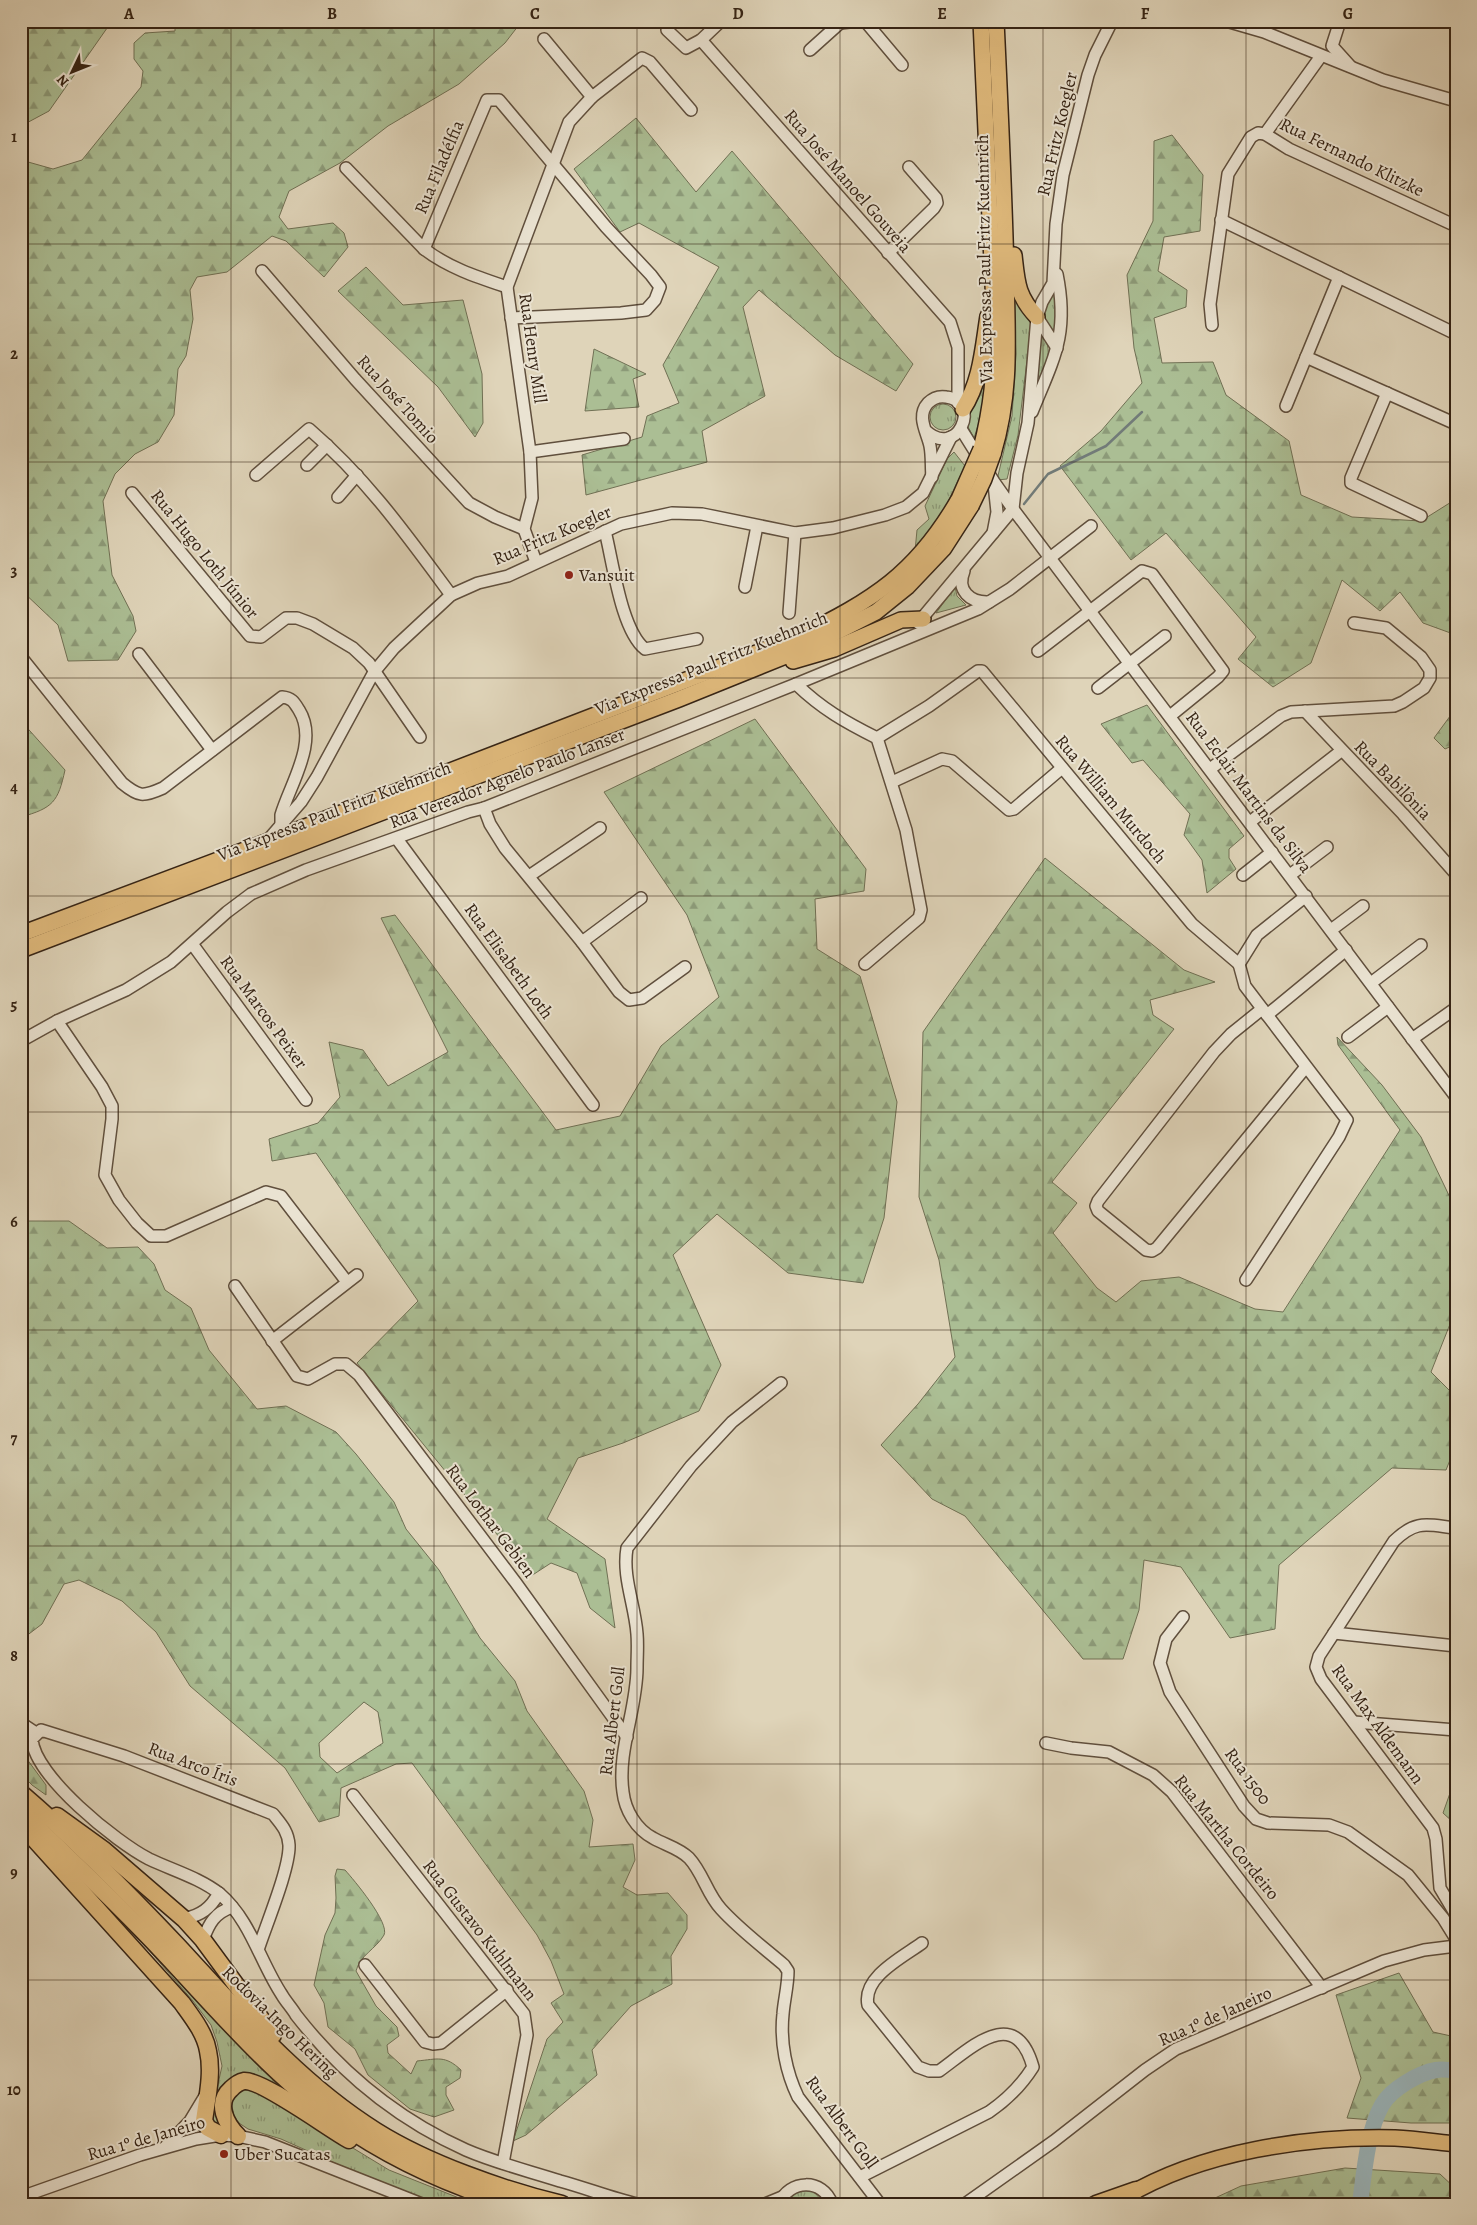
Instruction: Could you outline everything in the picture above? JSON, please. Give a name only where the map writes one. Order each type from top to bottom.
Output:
[{"type":"highway","points":[[23,1801],[84,1834],[184,1919],[203,1940],[276,2038],[285,2057]]},
{"type":"highway","name":"Rodovia Ingo Hering","points":[[23,1801],[147,1915],[239,2012],[335,2103],[376,2131],[416,2153],[454,2169],[562,2204]]},
{"type":"highway","name":"Rodovia Ingo Hering","points":[[23,1801],[236,2030],[301,2092],[352,2131],[386,2152],[462,2189],[510,2204]]},
{"type":"highway","points":[[21,1826],[182,2003],[199,2028],[208,2049],[210,2071],[204,2121],[208,2128],[221,2135]]},
{"type":"highway","points":[[238,2136],[226,2121],[224,2100],[226,2094],[240,2082],[254,2082],[364,2148],[401,2166],[435,2176]]},
{"type":"highway","points":[[462,2189],[497,2204]]},
{"type":"highway","points":[[1096,2204],[1136,2190]]},
{"type":"main road","name":"Via Expressa Paul Fritz Kuehnrich","points":[[21,934],[266,842],[789,640],[840,616],[868,600],[899,577],[923,553],[984,478],[995,374],[995,328],[981,21]]},
{"type":"main road","name":"Via Expressa Paul Fritz Kuehnrich","points":[[987,451],[1000,430],[1008,376],[996,21]]},
{"type":"main road","points":[[1003,184],[1020,294],[1025,304],[1037,316]]},
{"type":"main road","points":[[961,406],[969,400],[976,382],[993,292]]},
{"type":"main road","name":"Via Expressa Paul Fritz Kuehnrich","points":[[21,950],[741,675],[803,649],[876,612],[907,587],[933,562],[955,532],[965,503]]},
{"type":"main road","points":[[741,675],[834,649],[901,620],[922,619]]},
{"type":"main road","points":[[1114,2204],[1136,2190],[1206,2162],[1263,2148],[1322,2141],[1395,2138],[1456,2144]]},
{"type":"street","points":[[667,30],[686,48],[701,40],[721,21]]},
{"type":"street","points":[[810,50],[839,22],[859,21]]},
{"type":"street","points":[[865,21],[902,65]]},
{"type":"street","name":"Rua Fritz Koegler","points":[[1013,509],[1017,473],[1028,423],[1037,316],[1052,283],[1056,224],[1063,175],[1088,75],[1112,21]]},
{"type":"street","points":[[1226,21],[1264,32],[1383,80],[1456,101]]},
{"type":"street","points":[[1340,21],[1332,46],[1351,68]]},
{"type":"street","points":[[544,39],[592,97]]},
{"type":"street","name":"Rua José Manoel Gouveia","points":[[701,40],[950,322],[958,346],[958,378],[961,406]]},
{"type":"street","name":"Rua Fernando Klitzke","points":[[1321,56],[1265,134],[1288,149],[1456,226]]},
{"type":"street","name":"Rua Henry Mill","points":[[524,529],[532,498],[530,452],[507,287],[552,162],[569,122],[592,97],[642,58],[650,62],[691,110]]},
{"type":"street","name":"Rua Filadélfia","points":[[424,249],[487,100],[499,100],[552,162]]},
{"type":"street","points":[[1212,325],[1210,304],[1228,174],[1251,137],[1258,133],[1265,134]]},
{"type":"street","points":[[511,318],[622,313],[646,310],[656,300],[660,287],[606,227],[552,162]]},
{"type":"street","points":[[346,168],[424,249],[448,265],[507,287]]},
{"type":"street","points":[[888,253],[938,203],[936,198],[909,168]]},
{"type":"street","points":[[1221,220],[1456,334]]},
{"type":"street","name":"Rua Fritz Koegler","points":[[1028,423],[1057,348],[1062,312],[1054,259]]},
{"type":"street","name":"Rua José Tomio","points":[[262,271],[355,379],[468,503],[524,529]]},
{"type":"street","points":[[1286,406],[1339,277]]},
{"type":"street","points":[[1020,294],[1029,298],[1035,297],[1052,283]]},
{"type":"street","points":[[1037,316],[1057,348]]},
{"type":"street","points":[[1306,357],[1456,424]]},
{"type":"street","points":[[944,396],[958,378]]},
{"type":"street","points":[[1387,394],[1350,478],[1351,483],[1421,516]]},
{"type":"street","points":[[925,430],[936,438],[951,437],[961,429],[964,416],[961,406],[952,398],[944,396],[928,402],[924,409],[922,421],[930,447],[932,478]]},
{"type":"street","points":[[256,475],[308,429],[327,445],[389,511],[451,595]]},
{"type":"street","name":"Rua Eclair Martins da Silva","points":[[961,429],[996,485],[1049,558],[1454,1093]]},
{"type":"street","name":"Rua Fritz Koegler","points":[[266,842],[301,802],[317,777],[374,672],[394,648],[451,595],[478,583],[508,576],[605,531],[634,520],[672,513],[702,514],[795,533],[833,528],[885,515],[906,507],[924,493],[951,437]]},
{"type":"street","points":[[530,452],[624,439]]},
{"type":"street","points":[[307,465],[327,445]]},
{"type":"street","points":[[996,485],[1008,485],[1017,473]]},
{"type":"street","points":[[338,497],[357,476]]},
{"type":"street","name":"Rua Vereador Agnelo Paulo Lanser","points":[[992,535],[997,512],[996,485]]},
{"type":"street","name":"Rua Hugo Loth Júnior","points":[[132,493],[250,636],[261,637],[286,618],[297,618],[313,624],[353,648],[369,663],[420,737]]},
{"type":"street","name":"Rua Vereador Agnelo Paulo Lanser","points":[[21,1041],[56,1021],[134,985],[171,962],[193,945],[227,912],[251,894],[306,870],[484,808],[902,640],[967,566],[1013,509]]},
{"type":"street","points":[[745,587],[757,526]]},
{"type":"street","points":[[902,640],[991,602],[1091,526]]},
{"type":"street","points":[[524,529],[536,562]]},
{"type":"street","points":[[605,531],[628,624],[637,643],[645,649],[697,639]]},
{"type":"street","points":[[789,613],[795,533]]},
{"type":"street","points":[[967,566],[961,585],[965,594],[972,600],[991,602]]},
{"type":"street","points":[[1038,651],[1142,571],[1152,574],[1223,671],[1170,716]]},
{"type":"street","points":[[922,619],[959,616]]},
{"type":"street","points":[[1210,769],[1281,716],[1291,712],[1394,706],[1404,702],[1424,688],[1430,678],[1430,670],[1422,657],[1386,628],[1354,623]]},
{"type":"street","points":[[1098,688],[1165,636]]},
{"type":"street","points":[[139,654],[212,750]]},
{"type":"street","points":[[21,657],[122,783],[134,794],[146,795],[163,788],[282,697],[294,701],[303,717],[307,730],[303,752],[281,815],[281,824]]},
{"type":"street","name":"Rua William Murdoch","points":[[877,738],[929,706],[978,671],[982,671],[1192,924],[1239,964]]},
{"type":"street","points":[[796,684],[816,703],[839,719],[877,738],[906,830],[921,910],[919,918],[865,964]]},
{"type":"street","name":"Rua Babilônia","points":[[1305,711],[1403,814],[1456,874]]},
{"type":"street","points":[[1250,822],[1341,751]]},
{"type":"street","points":[[892,782],[942,759],[952,761],[1009,810],[1014,809],[1062,768]]},
{"type":"street","points":[[484,808],[490,824],[506,848],[582,942],[619,992],[629,1000],[642,998],[685,967]]},
{"type":"street","points":[[530,876],[600,828]]},
{"type":"street","name":"Rua Elisabeth Loth","points":[[397,839],[593,1105]]},
{"type":"street","points":[[1290,875],[1326,847]]},
{"type":"street","points":[[1243,875],[1272,852]]},
{"type":"street","points":[[1246,1280],[1339,1137],[1347,1120],[1305,1068],[1244,986],[1239,964],[1258,935],[1306,896]]},
{"type":"street","points":[[582,942],[641,898]]},
{"type":"street","points":[[1332,930],[1362,906]]},
{"type":"street","name":"Rua Marcos Peixer","points":[[193,945],[306,1100]]},
{"type":"street","points":[[1371,983],[1421,945]]},
{"type":"street","points":[[1305,1068],[1157,1248],[1152,1251],[1146,1250],[1098,1210],[1096,1206],[1098,1201],[1214,1052],[1231,1034],[1264,1012],[1346,950]]},
{"type":"street","points":[[1348,1037],[1388,1007]]},
{"type":"street","points":[[1412,1039],[1456,1008]]},
{"type":"street","points":[[56,1021],[102,1087],[112,1106],[106,1175],[119,1200],[151,1236],[166,1236],[266,1192],[274,1193],[281,1196],[347,1282]]},
{"type":"street","points":[[235,1286],[272,1340],[357,1275]]},
{"type":"street","name":"Rua Lothar Gebien","points":[[272,1340],[298,1376],[308,1378],[335,1364],[346,1364],[359,1375],[516,1583],[627,1737]]},
{"type":"street","name":"Rua Albert Goll","points":[[781,1383],[732,1422],[691,1466],[627,1548],[624,1564],[637,1633],[637,1689],[627,1737],[623,1791],[625,1804],[634,1821],[651,1838],[680,1851],[688,1858],[695,1866],[708,1893],[721,1910],[784,1965],[788,1971],[782,2016],[788,2075],[798,2097],[880,2204]]},
{"type":"street","name":"Rua Max Aldemann","points":[[1456,1528],[1421,1524],[1406,1529],[1394,1541],[1319,1656],[1316,1667],[1321,1679],[1433,1828],[1436,1839],[1440,1888],[1456,1915]]},
{"type":"street","name":"Rua 1500","points":[[1183,1616],[1166,1639],[1160,1663],[1170,1692],[1244,1806],[1256,1818],[1268,1823],[1329,1825],[1348,1832],[1408,1875],[1443,1918],[1456,1939]]},
{"type":"street","points":[[1334,1633],[1456,1646]]},
{"type":"street","points":[[1354,1722],[1456,1730]]},
{"type":"street","points":[[21,1723],[36,1733],[32,1738],[35,1753],[70,1797],[107,1831],[134,1850],[219,1893],[244,1922],[282,1995],[310,2033],[360,2083],[394,2111],[437,2136],[468,2150],[503,2163],[636,2204]]},
{"type":"street","name":"Rua Arco Íris","points":[[36,1733],[41,1730],[124,1756],[273,1814],[285,1828],[289,1845],[284,1868],[258,1950]]},
{"type":"street","name":"Rua Martha Cordeiro","points":[[1046,1743],[1110,1752],[1153,1775],[1172,1792],[1322,1988]]},
{"type":"street","name":"Rua Gustavo Kuhlmann","points":[[353,1795],[524,2014],[526,2035],[503,2163]]},
{"type":"street","points":[[184,1919],[197,1916],[206,1911],[219,1893]]},
{"type":"street","points":[[203,1940],[213,1918],[222,1910],[232,1907]]},
{"type":"street","points":[[860,2177],[989,2112],[1009,2098],[1025,2080],[1033,2067],[1029,2054],[1018,2039],[1006,2034],[990,2035],[938,2070],[929,2071],[918,2067],[868,2005],[866,1995],[869,1988],[882,1973],[922,1943]]},
{"type":"street","name":"Rua 1º de Janeiro","points":[[965,2204],[1054,2141],[1144,2070],[1176,2050],[1384,1961],[1424,1950],[1456,1946]]},
{"type":"street","points":[[365,1965],[425,2042],[433,2044],[441,2043],[507,1990]]},
{"type":"street","points":[[164,2148],[190,2121],[208,2092]]},
{"type":"street","name":"Rua 1º de Janeiro","points":[[21,2197],[164,2148],[221,2135],[238,2136],[281,2147],[422,2204]]},
{"type":"street","points":[[764,2204],[781,2200],[794,2186],[811,2184],[825,2192],[832,2204]]},
{"type":"green space","points":[[21,21],[112,21],[49,111],[21,126]]},
{"type":"green space","points":[[175,21],[522,21],[505,43],[459,84],[388,126],[340,163],[289,191],[279,217],[288,229],[333,223],[344,233],[348,247],[324,277],[286,241],[272,236],[227,272],[197,277],[190,290],[193,319],[186,356],[178,369],[174,415],[158,442],[135,454],[115,474],[103,501],[112,575],[133,616],[136,631],[118,660],[68,661],[58,625],[21,590],[21,160],[53,169],[82,160],[141,87],[143,71],[134,59],[134,43],[145,33],[175,31]]},
{"type":"green space","points":[[636,118],[696,192],[732,151],[913,364],[896,391],[835,355],[759,290],[743,307],[765,396],[702,431],[707,462],[586,495],[582,455],[642,437],[647,416],[679,403],[663,365],[719,267],[639,223],[620,232],[574,169]]},
{"type":"green space","points":[[1172,135],[1203,175],[1200,231],[1164,237],[1158,271],[1187,290],[1186,307],[1154,318],[1162,363],[1213,362],[1226,395],[1289,441],[1301,495],[1352,517],[1421,521],[1456,499],[1456,635],[1423,623],[1400,592],[1380,611],[1342,580],[1311,663],[1273,687],[1238,659],[1256,637],[1166,533],[1131,560],[1060,466],[1101,431],[1142,383],[1134,348],[1127,275],[1153,221],[1154,141]]},
{"type":"green space","points":[[366,267],[403,305],[463,300],[482,374],[483,423],[475,437],[438,387],[338,291]]},
{"type":"green space","points":[[1056,288],[1055,334],[1041,317],[1042,311]]},
{"type":"green space","points":[[1013,294],[1022,311],[1032,319],[1018,435],[1007,479],[997,480],[1012,416],[1016,354]]},
{"type":"green space","points":[[1040,334],[1042,334],[1046,341],[1048,357],[1044,372],[1034,394]]},
{"type":"green space","points":[[594,349],[646,374],[633,379],[639,407],[585,411]]},
{"type":"green space","points":[[986,356],[982,413],[974,438],[968,427],[970,403]]},
{"type":"green space","points":[[943,404],[952,408],[956,417],[952,426],[943,430],[934,426],[930,417],[934,408]]},
{"type":"green space","points":[[954,452],[965,466],[946,506],[915,551],[917,530],[929,519],[925,506],[947,459]]},
{"type":"green space","points":[[955,587],[957,596],[966,605],[936,613]]},
{"type":"green space","points":[[1147,705],[1244,836],[1229,849],[1229,858],[1236,869],[1207,893],[1202,860],[1184,835],[1190,814],[1143,760],[1132,763],[1101,724]]},
{"type":"green space","points":[[1456,708],[1456,744],[1445,749],[1434,738]]},
{"type":"green space","points":[[755,719],[866,869],[864,891],[815,899],[817,949],[860,976],[897,1102],[884,1218],[863,1283],[788,1273],[717,1214],[673,1255],[721,1365],[699,1411],[623,1443],[578,1458],[547,1519],[605,1559],[615,1628],[590,1608],[577,1573],[551,1563],[531,1576],[357,1363],[418,1301],[316,1153],[272,1161],[269,1139],[318,1123],[340,1097],[329,1042],[363,1050],[388,1086],[448,1052],[381,918],[395,915],[556,1130],[620,1116],[661,1046],[719,997],[687,915],[604,792]]},
{"type":"green space","points":[[21,721],[65,770],[60,790],[52,802],[47,807],[21,817]]},
{"type":"green space","points":[[1045,858],[1184,970],[1215,982],[1150,1000],[1153,1015],[1174,1029],[1052,1182],[1077,1203],[1053,1233],[1097,1288],[1116,1302],[1141,1281],[1179,1277],[1255,1309],[1283,1312],[1400,1130],[1338,1045],[1337,1037],[1382,1085],[1421,1137],[1456,1210],[1456,1309],[1431,1372],[1456,1397],[1456,1445],[1446,1470],[1392,1468],[1279,1565],[1275,1629],[1230,1638],[1181,1567],[1144,1560],[1139,1610],[1123,1659],[1083,1659],[965,1516],[932,1499],[881,1445],[918,1404],[955,1357],[939,1260],[919,1197],[923,1032]]},
{"type":"green space","points":[[21,1221],[69,1221],[107,1248],[138,1247],[154,1264],[165,1290],[191,1308],[209,1350],[257,1409],[286,1406],[336,1432],[394,1502],[406,1529],[439,1570],[480,1638],[515,1681],[527,1711],[584,1791],[593,1820],[589,1847],[633,1844],[635,1860],[623,1887],[637,1895],[668,1893],[687,1915],[687,1929],[671,1956],[672,1984],[631,2006],[592,2050],[597,2075],[526,2135],[513,2141],[547,2039],[563,2022],[551,2003],[564,1994],[551,1961],[537,1935],[412,1763],[396,1764],[341,1788],[339,1816],[319,1822],[285,1768],[190,1686],[156,1632],[122,1601],[79,1580],[64,1584],[42,1624],[21,1640]],"holes":[[[364,1702],[378,1712],[383,1743],[337,1773],[320,1757],[319,1743]]]},
{"type":"green space","points":[[21,1751],[46,1785],[46,1795],[21,1774]]},
{"type":"green space","points":[[1456,1776],[1456,1889],[1450,1865],[1454,1823],[1443,1813]]},
{"type":"green space","points":[[337,1869],[345,1870],[382,1921],[384,1935],[361,1961],[356,1971],[376,2006],[397,2027],[399,2036],[387,2045],[388,2053],[411,2074],[417,2061],[436,2059],[446,2060],[461,2070],[460,2078],[446,2087],[446,2095],[454,2110],[434,2117],[410,2109],[368,2075],[355,2049],[328,2027],[324,2003],[314,1985],[325,1935],[335,1913],[335,1876]]},
{"type":"green space","points":[[128,1926],[305,2108],[267,2082],[251,2074],[238,2075],[218,2120],[221,2128],[211,2125],[222,2066],[211,2025],[193,2001]]},
{"type":"green space","points":[[1399,1973],[1433,2032],[1451,2036],[1456,2033],[1456,2123],[1411,2123],[1347,2118],[1361,2078],[1336,1995]]},
{"type":"green space","points":[[256,2089],[389,2170],[474,2204],[434,2204],[384,2185],[281,2139],[248,2129],[239,2123],[234,2116],[231,2101],[241,2091]]},
{"type":"green space","points":[[1345,2168],[1440,2174],[1456,2189],[1453,2204],[1202,2204],[1241,2186]]},
{"type":"green space","points":[[801,2190],[814,2192],[825,2204],[785,2204],[790,2197]]},
{"type":"waterway","points":[[1024,504],[1048,474],[1106,446],[1142,412]]},
{"type":"waterway","points":[[1360,2204],[1373,2127],[1386,2099],[1406,2083],[1422,2074],[1438,2070],[1456,2071]]},
{"type":"place","name":"Vansuit","points":[[569,575]]},
{"type":"place","name":"Uber Sucatas","points":[[224,2154]]}]
